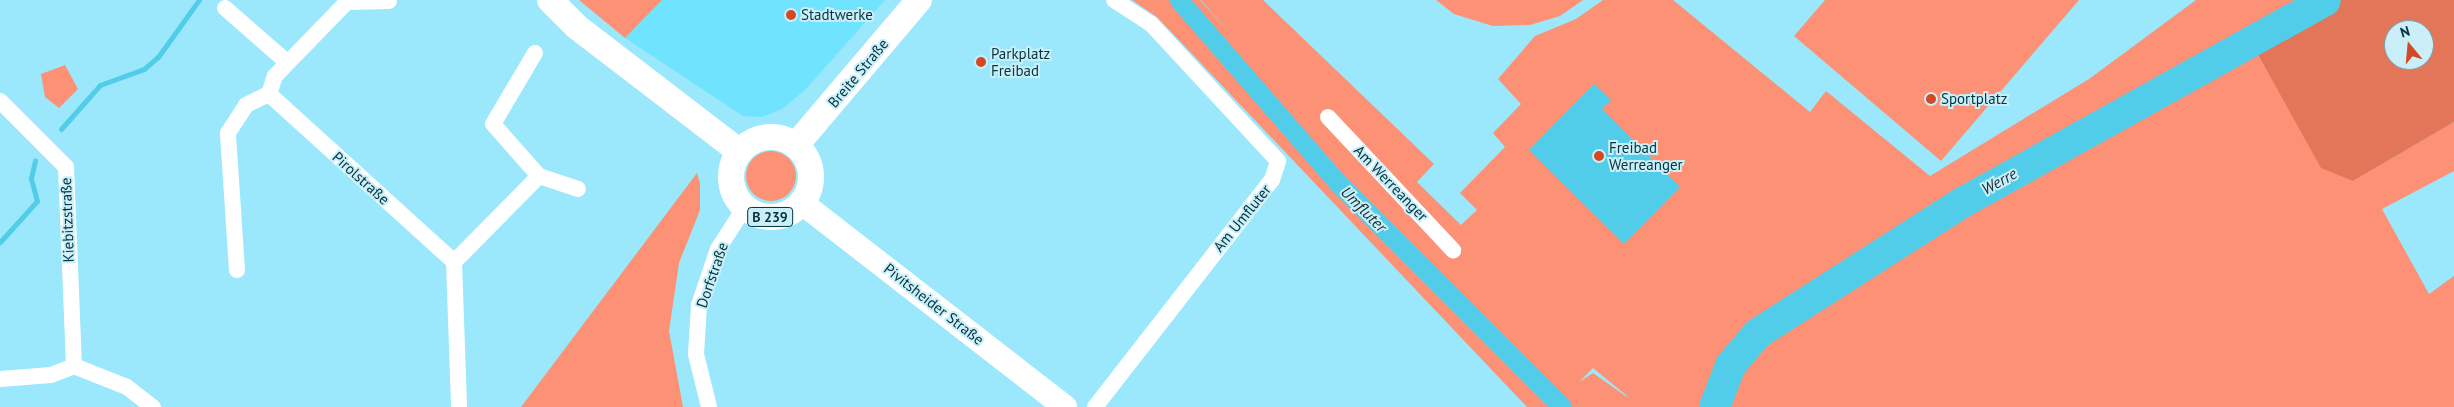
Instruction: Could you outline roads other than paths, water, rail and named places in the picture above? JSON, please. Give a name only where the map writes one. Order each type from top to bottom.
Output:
[{"type":"main road","points":[[550,0],[577,27],[740,152],[760,138],[779,138],[796,145]]},
{"type":"main road","name":"Breite Straße","points":[[796,145],[919,0]]},
{"type":"main road","name":"B 239","points":[[740,152],[731,174],[737,198],[744,207],[762,215],[780,216],[802,203],[810,189],[811,173],[807,158],[796,145]]},
{"type":"main road","name":"Pivitsheider Straße","points":[[802,203],[1065,407]]},
{"type":"street","points":[[237,270],[228,133],[246,105],[269,94],[275,76],[287,62],[349,1],[389,0]]},
{"type":"street","name":"Am Umfluter","points":[[1095,407],[1272,180],[1278,160],[1151,24],[1114,0]]},
{"type":"street","points":[[225,8],[287,62]]},
{"type":"street","points":[[535,54],[493,124],[539,176],[578,189]]},
{"type":"street","name":"Pirolstraße","points":[[269,94],[454,262]]},
{"type":"street","name":"Kiebitzstraße","points":[[0,100],[66,167],[74,366]]},
{"type":"street","name":"Am Werreanger","points":[[1328,117],[1453,250]]},
{"type":"street","points":[[459,407],[454,262],[539,176]]},
{"type":"street","name":"Dorfstraße","points":[[709,407],[696,354],[699,305],[718,249],[744,207]]},
{"type":"street","points":[[0,379],[51,375],[74,366],[127,387],[153,407]]},
{"type":"waterway","points":[[61,129],[100,85],[144,69],[158,57],[199,0]]},
{"type":"waterway","name":"Umfluter","points":[[1179,0],[1340,185],[1562,407]]},
{"type":"waterway","name":"Werre","points":[[1714,407],[1730,365],[1757,333],[1962,202],[2325,0]]},
{"type":"waterway","points":[[0,242],[37,201],[31,178],[35,160]]},
{"type":"place","name":"Stadtwerke","points":[[791,15]]},
{"type":"place","name":"Parkplatz Freibad","points":[[981,62]]},
{"type":"place","name":"Sportplatz","points":[[1931,99]]},
{"type":"place","name":"Freibad Werreanger","points":[[1599,156]]}]
